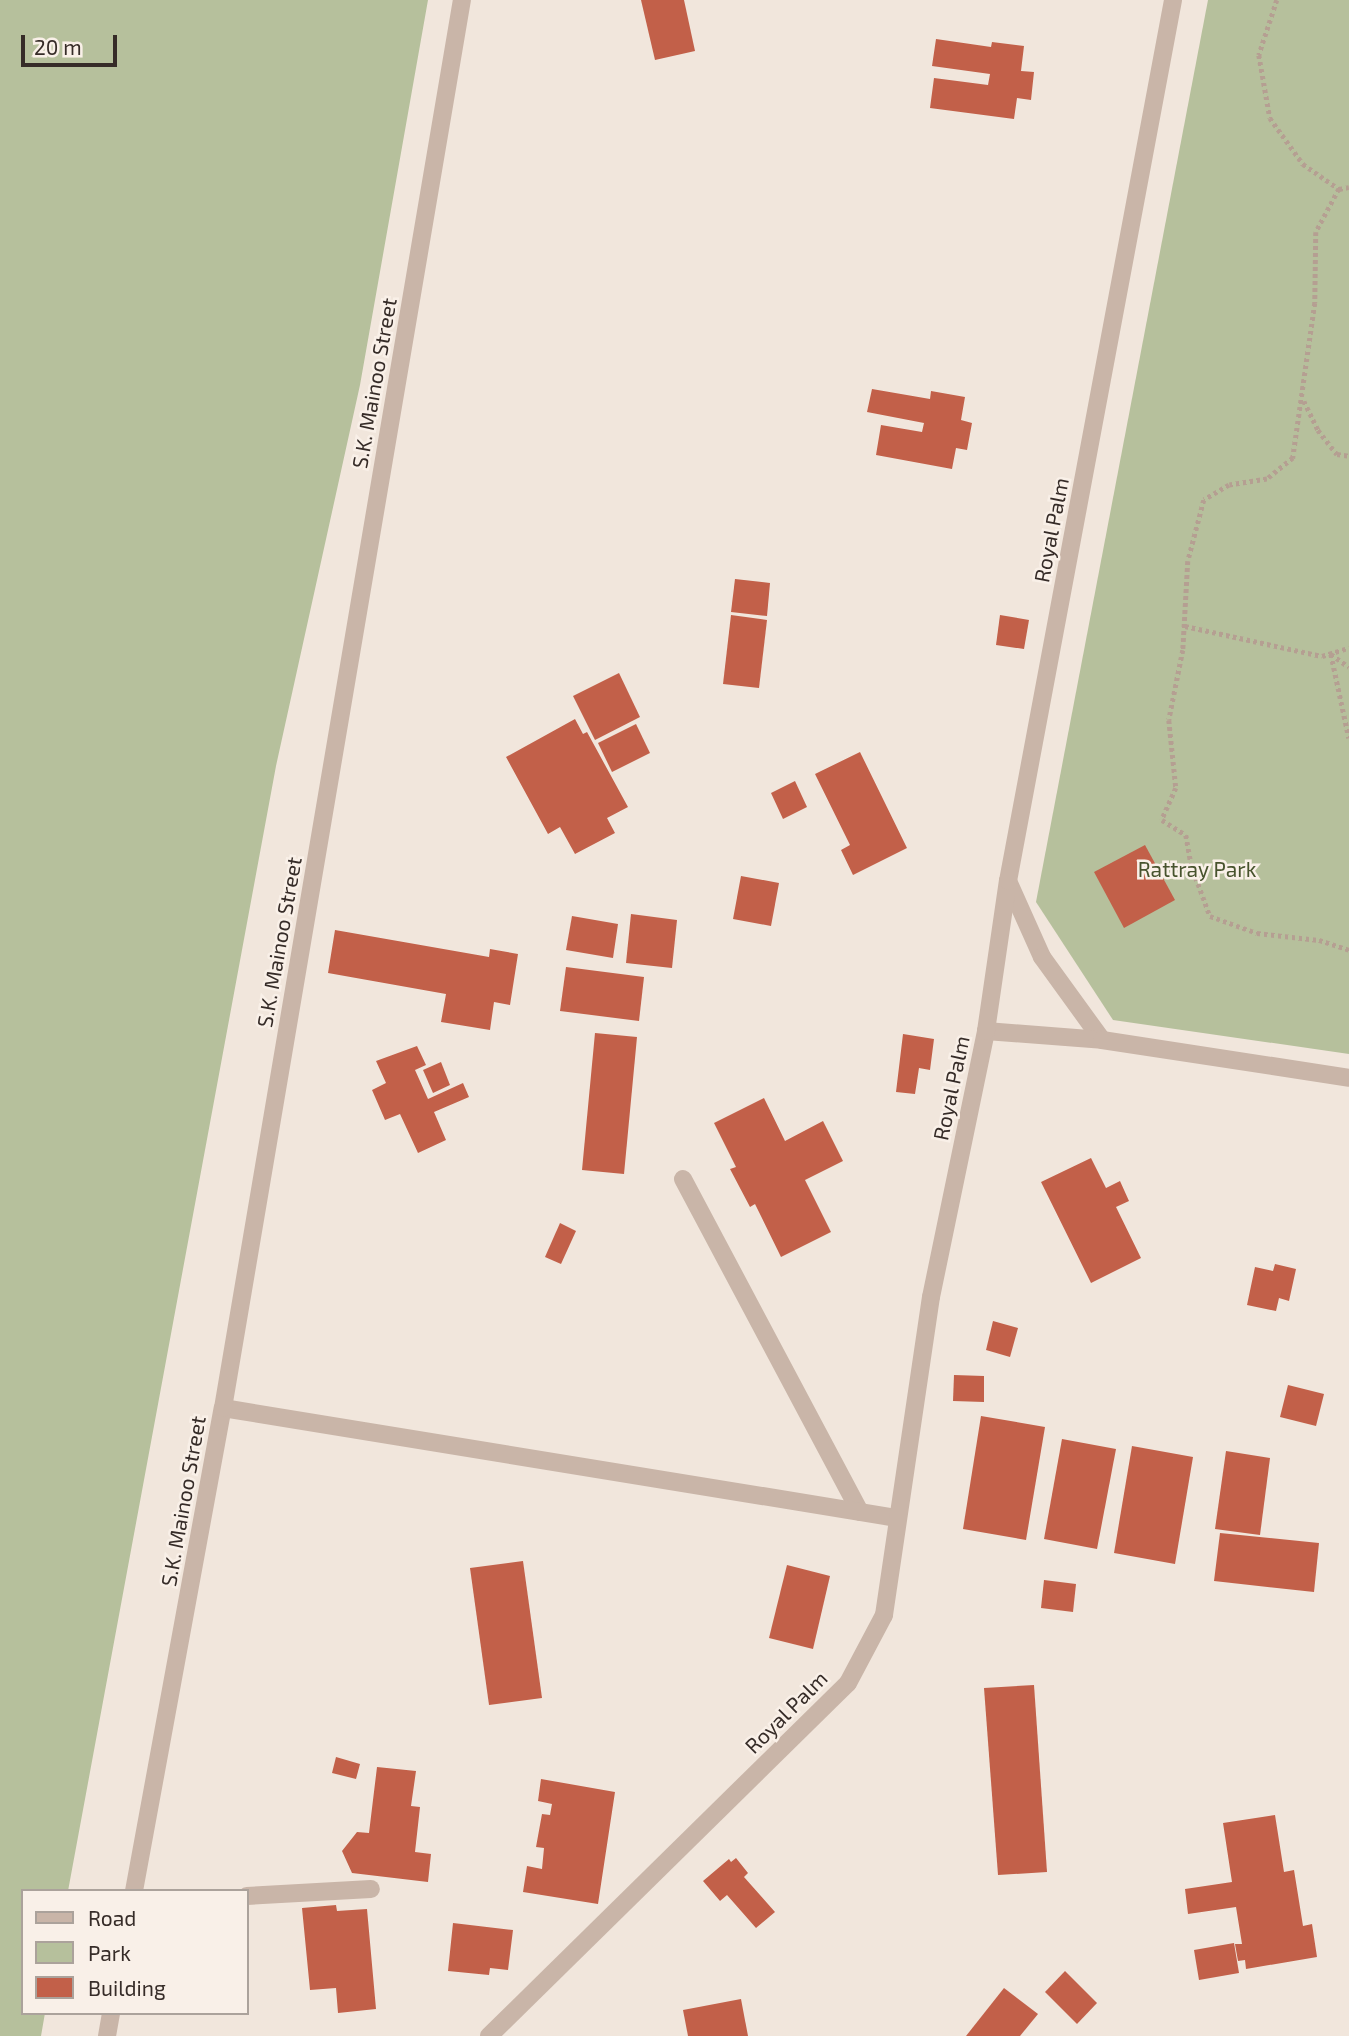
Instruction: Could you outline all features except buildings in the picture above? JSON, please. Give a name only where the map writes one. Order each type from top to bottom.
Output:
[{"type":"street","name":"S.K. Mainoo Street","points":[[134,1889],[223,1408],[462,0]]},
{"type":"street","name":"Royal Palm","points":[[489,2036],[848,1683],[884,1615],[930,1297],[986,1031],[1009,881],[1173,0]]},
{"type":"street","points":[[1009,881],[1042,957],[1101,1040]]},
{"type":"street","points":[[986,1031],[1101,1040],[1349,1078]]},
{"type":"street","points":[[683,1179],[860,1512]]},
{"type":"street","points":[[223,1408],[897,1518]]},
{"type":"street","points":[[248,1896],[371,1889]]},
{"type":"street","points":[[107,2036],[111,2015]]},
{"type":"path","points":[[1277,0],[1259,55],[1270,118],[1303,164],[1339,189],[1349,187]]},
{"type":"path","points":[[1339,189],[1316,232],[1315,303],[1304,401],[1293,458],[1267,479],[1229,485],[1204,500],[1188,561],[1185,626],[1169,720],[1176,788],[1163,820],[1186,835],[1191,864],[1210,916],[1257,933],[1319,940],[1349,950]]},
{"type":"path","points":[[1304,401],[1318,430],[1337,454],[1349,456]]},
{"type":"path","points":[[1185,626],[1322,656],[1349,648]]},
{"type":"path","points":[[1331,654],[1349,667]]},
{"type":"path","points":[[1331,654],[1349,738]]},
{"type":"green space","points":[[0,0],[428,0],[360,385],[276,766],[68,1889],[21,1889],[21,2015],[45,2015],[41,2036],[0,2036]]},
{"type":"green space","name":"Rattray Park","points":[[1208,0],[1349,0],[1349,1054],[1113,1020],[1036,902]]}]
